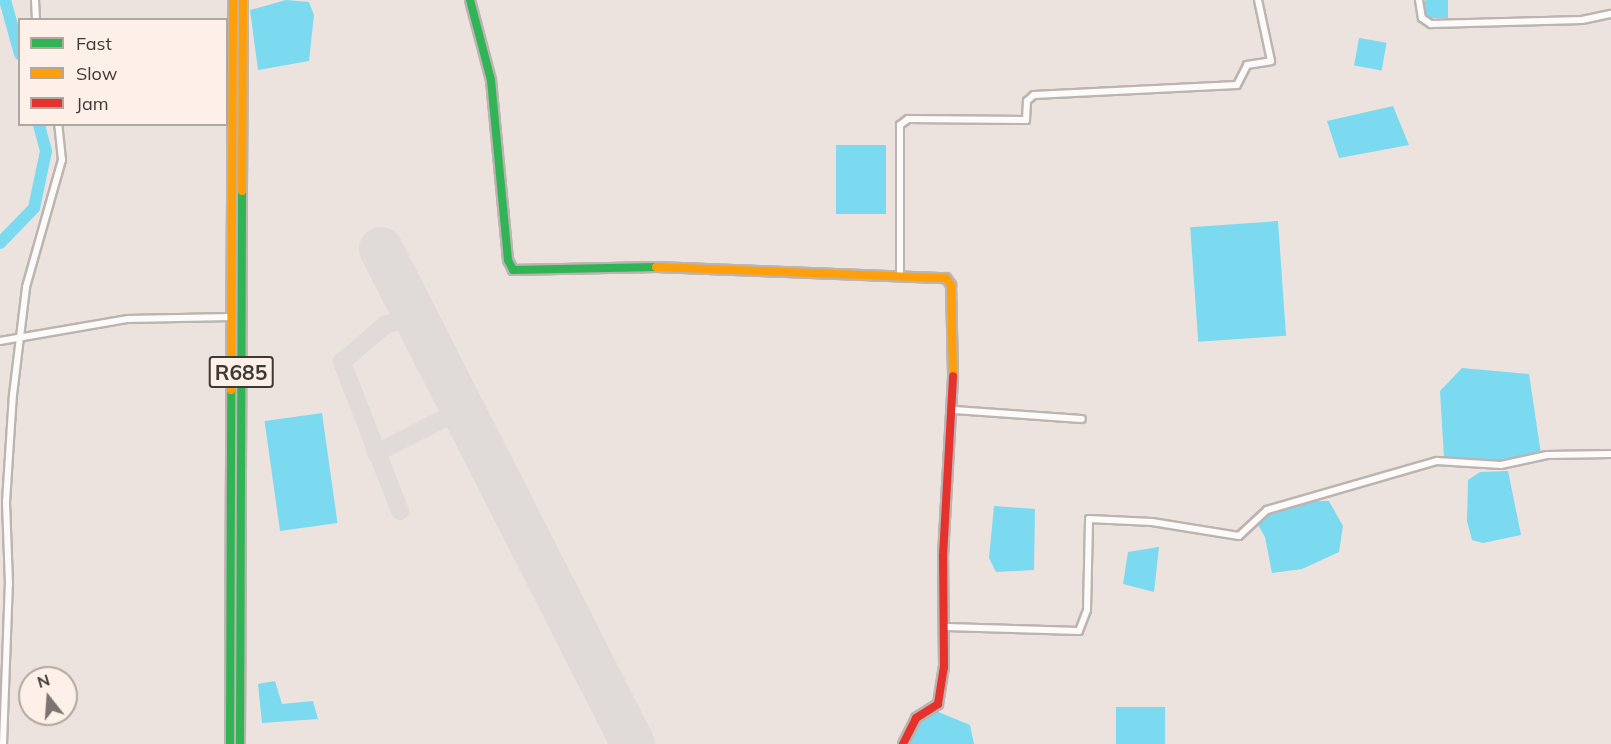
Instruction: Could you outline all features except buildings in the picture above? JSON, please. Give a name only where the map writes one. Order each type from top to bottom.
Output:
[{"type":"main road","name":"R685","points":[[230,744],[233,0]]},
{"type":"main road","name":"R685","points":[[240,744],[243,0]]},
{"type":"main road","points":[[470,0],[491,80],[508,260],[513,270],[661,267],[946,278],[951,285],[954,410],[943,545],[947,627],[938,704],[916,718],[903,744]]},
{"type":"main road","points":[[231,295],[241,295]]},
{"type":"street","points":[[35,0],[36,18]]},
{"type":"street","points":[[900,276],[900,124],[908,119],[1026,120],[1027,101],[1034,95],[1237,85],[1247,65],[1271,61],[1258,0]]},
{"type":"street","points":[[1419,0],[1422,18],[1431,24],[1582,20],[1611,14]]},
{"type":"street","points":[[3,744],[8,459],[26,287],[61,170],[58,126]]},
{"type":"street","points":[[0,340],[128,319],[231,317]]},
{"type":"street","points":[[954,410],[1082,419]]},
{"type":"street","points":[[947,627],[1079,630],[1087,610],[1089,519],[1152,522],[1239,536],[1267,510],[1437,461],[1487,465],[1547,455],[1611,454]]},
{"type":"water","points":[[286,0],[309,2],[314,15],[309,61],[258,70],[250,10]]},
{"type":"water","points":[[1425,0],[1448,0],[1448,18],[1425,18]]},
{"type":"water","points":[[1359,38],[1387,43],[1382,70],[1354,66]]},
{"type":"water","points":[[1393,106],[1409,145],[1339,158],[1327,121]]},
{"type":"water","points":[[836,145],[886,145],[886,214],[836,214]]},
{"type":"water","points":[[1278,221],[1286,336],[1198,342],[1190,227]]},
{"type":"water","points":[[1462,368],[1529,374],[1541,454],[1487,462],[1444,458],[1440,391]]},
{"type":"water","points":[[322,413],[337,523],[280,531],[265,421]]},
{"type":"water","points":[[1508,471],[1521,535],[1483,543],[1472,540],[1467,521],[1468,480],[1480,472]]},
{"type":"water","points":[[1316,501],[1329,501],[1343,526],[1339,552],[1302,569],[1272,573],[1265,537],[1257,523],[1265,515]]},
{"type":"water","points":[[994,506],[1035,509],[1034,570],[996,572],[989,558]]},
{"type":"water","points":[[1159,547],[1154,592],[1123,584],[1128,552]]},
{"type":"water","points":[[275,681],[282,704],[313,701],[318,719],[262,723],[258,684]]},
{"type":"water","points":[[1116,707],[1165,707],[1165,744],[1116,744]]},
{"type":"water","points":[[936,711],[970,725],[974,744],[906,744],[919,720]]},
{"type":"waterway","points":[[5,0],[18,47]]},
{"type":"waterway","points":[[0,243],[34,208],[46,151],[40,126]]},
{"type":"taxiway","points":[[400,511],[342,362],[385,325],[406,319],[419,322]]},
{"type":"taxiway","points":[[376,453],[463,409]]},
{"type":"runway","points":[[381,249],[633,744]]},
{"type":"traffic: fast","points":[[470,0],[491,80],[508,260],[513,270],[656,267]]},
{"type":"traffic: fast","points":[[240,744],[242,191]]},
{"type":"traffic: fast","points":[[230,744],[231,390]]},
{"type":"traffic: slow","points":[[231,390],[233,0]]},
{"type":"traffic: slow","points":[[242,191],[243,0]]},
{"type":"traffic: slow","points":[[656,267],[946,278],[951,285],[953,376]]},
{"type":"traffic: jam","points":[[903,744],[916,718],[938,704],[944,667],[943,556],[953,376]]}]
